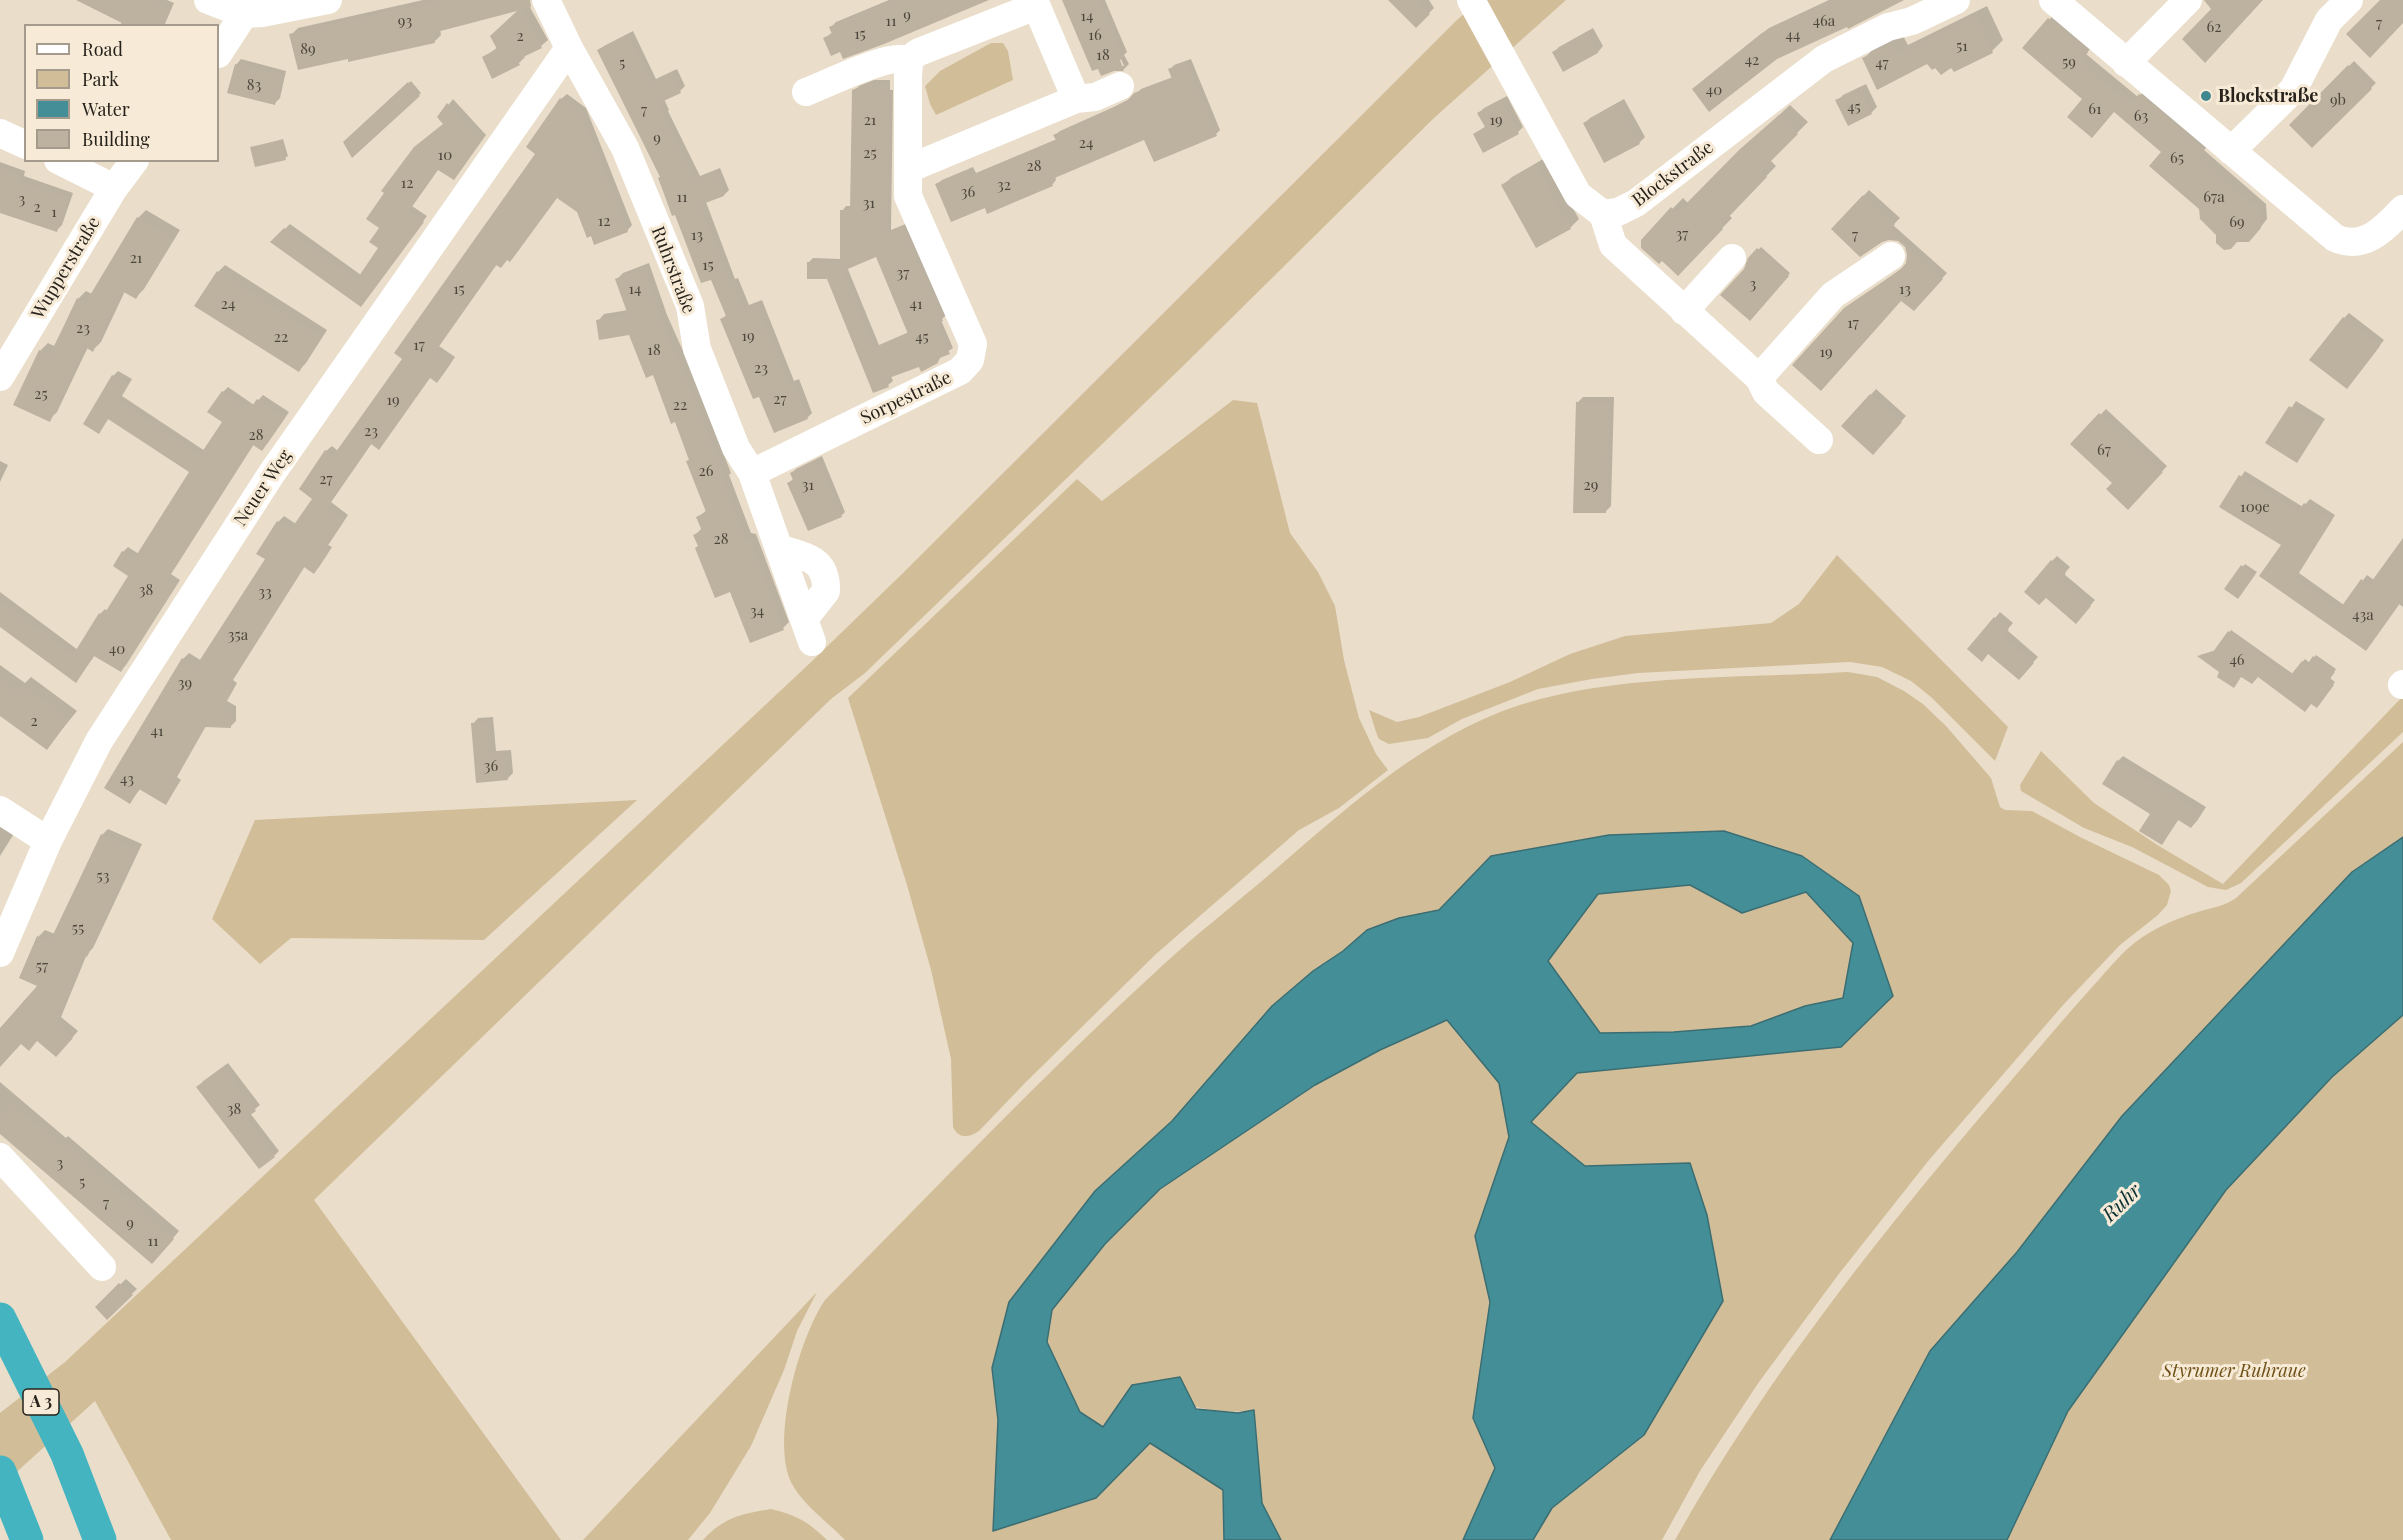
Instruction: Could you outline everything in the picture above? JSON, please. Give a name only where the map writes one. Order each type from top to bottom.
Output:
[{"type":"highway","name":"A 3","points":[[0,1319],[67,1454],[100,1540]]},
{"type":"highway","points":[[4,1480],[27,1540]]},
{"type":"street","points":[[208,0],[244,14],[262,13],[328,0]]},
{"type":"street","name":"Ruhrstraße","points":[[546,0],[569,48],[625,148],[690,306],[697,349],[736,447],[752,473],[808,631]]},
{"type":"street","points":[[1471,0],[1578,195],[1604,214],[1612,245],[1759,378],[1766,392],[1819,440]]},
{"type":"street","name":"Blockstraße","points":[[1604,214],[1618,212],[1636,203],[1824,59],[1888,27],[1912,21],[1956,0]]},
{"type":"street","points":[[2054,0],[2331,236],[2351,243],[2363,242],[2373,237],[2403,209]]},
{"type":"street","points":[[2126,63],[2188,0]]},
{"type":"street","points":[[2231,152],[2293,90],[2329,20],[2349,0]]},
{"type":"street","points":[[806,92],[884,61],[900,57],[909,60],[919,51],[1035,3],[1076,99]]},
{"type":"street","points":[[219,52],[244,14]]},
{"type":"street","name":"Neuer Weg","points":[[0,953],[48,841],[94,749],[304,426],[569,48]]},
{"type":"street","name":"Sorpestraße","points":[[752,473],[960,371],[970,360],[973,344],[908,196],[909,60]]},
{"type":"street","points":[[908,169],[1076,99],[1095,97],[1120,86]]},
{"type":"street","points":[[0,134],[24,144]]},
{"type":"street","points":[[62,162],[114,188]]},
{"type":"street","name":"Wupperstraße","points":[[0,377],[114,188],[134,162]]},
{"type":"street","points":[[1759,378],[1833,295],[1891,256]]},
{"type":"street","points":[[1684,311],[1732,258]]},
{"type":"street","points":[[0,810],[48,841]]},
{"type":"street","points":[[0,1156],[102,1266]]},
{"type":"green space","points":[[1480,0],[1566,0],[1434,118],[1182,367],[865,673],[831,699],[314,1200],[561,1540],[171,1540],[95,1401],[0,1487],[0,1413],[65,1362],[810,663],[1458,19]]},
{"type":"green space","points":[[991,43],[1003,43],[1008,51],[1013,80],[936,115],[925,86],[940,71]]},
{"type":"green space","points":[[1233,400],[1257,403],[1290,533],[1318,572],[1335,606],[1344,660],[1359,718],[1376,754],[1388,770],[1339,808],[1299,830],[1156,954],[979,1131],[972,1135],[961,1136],[953,1127],[951,1059],[931,970],[907,885],[848,698],[1077,479],[1102,501]]},
{"type":"green space","points":[[1837,555],[2008,727],[1995,761],[1931,697],[1911,681],[1882,667],[1850,662],[1638,673],[1592,679],[1538,689],[1462,719],[1428,738],[1389,744],[1379,739],[1377,735],[1369,710],[1397,722],[1419,717],[1510,682],[1570,654],[1625,636],[1771,623],[1799,604]]},
{"type":"green space","points":[[1848,672],[1877,677],[1923,704],[1946,726],[1991,778],[2000,807],[2005,810],[2032,811],[2159,875],[2169,885],[2171,891],[2167,905],[2158,915],[2120,945],[2064,1004],[1929,1160],[1838,1275],[1759,1382],[1700,1471],[1662,1540],[1533,1540],[1552,1508],[1644,1435],[1723,1302],[1707,1215],[1690,1163],[1585,1166],[1531,1122],[1577,1073],[1841,1047],[1859,896],[1491,856],[1439,910],[1399,918],[1367,930],[1220,1067],[1172,1121],[1095,1191],[992,1368],[998,1420],[993,1531],[1096,1498],[1150,1443],[1223,1490],[1224,1540],[845,1540],[797,1492],[786,1465],[784,1442],[786,1417],[797,1364],[815,1317],[825,1300],[1120,1005],[1190,941],[1378,784],[1437,744],[1468,727],[1500,712],[1541,699],[1583,690],[1672,680]]},
{"type":"green space","points":[[2403,696],[2403,732],[2241,883],[2226,890],[2208,887],[2132,847],[2084,828],[2021,791],[2020,785],[2041,751],[2094,803],[2159,846],[2223,884]]},
{"type":"green space","points":[[2403,742],[2403,837],[2352,872],[2122,1116],[2017,1252],[1930,1351],[1830,1540],[1675,1540],[1750,1417],[1833,1300],[1922,1186],[2116,961],[2134,943],[2154,930],[2236,898]]},
{"type":"green space","points":[[637,800],[484,940],[291,938],[260,964],[212,919],[255,820]]},
{"type":"green space","points":[[1690,885],[1742,913],[1806,892],[1853,943],[1843,998],[1805,1006],[1751,1026],[1675,1032],[1600,1033],[1548,961],[1598,894]]},
{"type":"green space","name":"Styrumer Ruhraue","points":[[2403,919],[2403,1540],[1946,1540]]},
{"type":"green space","points":[[1448,1020],[1499,1083],[1509,1137],[1475,1236],[1490,1302],[1473,1418],[1495,1468],[1463,1540],[1281,1540],[1262,1503],[1254,1410],[1222,1411],[1192,1406],[1132,1385],[1103,1427],[1080,1412],[1047,1342],[1052,1310],[1105,1244],[1160,1189],[1315,1085],[1380,1050]]},
{"type":"green space","points":[[817,1292],[797,1331],[784,1370],[751,1446],[710,1513],[688,1540],[583,1540]]},
{"type":"green space","points":[[771,1509],[802,1520],[827,1540],[703,1540],[726,1521]]},
{"type":"water","points":[[1724,831],[1802,856],[1859,896],[1893,996],[1841,1047],[1577,1073],[1531,1122],[1585,1166],[1690,1163],[1707,1215],[1723,1301],[1644,1435],[1552,1508],[1533,1540],[1463,1540],[1495,1468],[1473,1418],[1490,1302],[1475,1236],[1509,1137],[1499,1083],[1447,1020],[1380,1050],[1315,1085],[1160,1189],[1105,1244],[1052,1310],[1047,1342],[1080,1412],[1103,1427],[1132,1385],[1180,1377],[1196,1409],[1238,1413],[1254,1410],[1262,1503],[1281,1540],[1224,1540],[1223,1490],[1150,1443],[1096,1498],[993,1531],[998,1420],[992,1368],[1009,1302],[1095,1191],[1172,1121],[1272,1006],[1367,930],[1399,918],[1439,910],[1491,856],[1609,835]],"holes":[[[1690,885],[1742,913],[1806,892],[1853,943],[1843,998],[1805,1006],[1751,1026],[1674,1032],[1600,1033],[1548,961],[1598,894]]]},
{"type":"water","name":"Ruhr","points":[[2403,837],[2403,1015],[2332,1077],[2226,1190],[2068,1411],[2007,1540],[1830,1540],[1930,1351],[2017,1252],[2122,1116],[2352,872]]},
{"type":"building","points":[[76,0],[152,0],[170,9],[163,24],[124,24]]},
{"type":"building","points":[[442,0],[530,0],[531,7],[522,10],[542,48],[517,60],[520,65],[492,79],[482,57],[497,49],[490,36],[517,11],[433,33],[435,43],[348,62],[348,59],[298,70],[289,34]]},
{"type":"building","points":[[893,0],[989,0],[843,59],[840,52],[831,56],[823,38],[832,34],[829,27]]},
{"type":"building","points":[[1062,0],[1099,0],[1123,58],[1120,60],[1124,71],[1114,71],[1101,76],[1098,69],[1092,71]]},
{"type":"building","points":[[1388,0],[1416,0],[1430,14],[1416,28]]},
{"type":"building","points":[[1833,0],[1904,0],[1848,29],[1847,27],[1777,59],[1709,112],[1692,89],[1762,33]]},
{"type":"building","points":[[2204,0],[2263,0],[2205,63],[2182,39],[2211,9]]},
{"type":"building","points":[[2380,0],[2403,0],[2403,23],[2370,58],[2346,34]]},
{"type":"building","points":[[1976,16],[1993,53],[1954,72],[1951,68],[1941,75],[1927,64],[1877,90],[1862,58],[1891,44],[1896,55]]},
{"type":"building","points":[[2048,18],[2088,52],[2081,62],[2130,104],[2139,94],[2205,151],[2198,158],[2260,211],[2261,228],[2249,242],[2237,242],[2231,249],[2224,250],[2216,243],[2216,235],[2200,219],[2199,209],[2149,166],[2161,152],[2114,112],[2092,138],[2067,117],[2082,99],[2022,48]]},
{"type":"building","points":[[1588,33],[1598,53],[1563,72],[1552,52]]},
{"type":"building","points":[[628,34],[651,83],[672,73],[681,93],[659,103],[665,116],[663,117],[695,180],[715,172],[724,196],[700,205],[730,284],[732,282],[744,309],[756,304],[789,385],[793,383],[808,419],[774,433],[759,397],[753,399],[720,319],[726,316],[711,280],[701,283],[675,215],[672,216],[658,178],[660,177],[597,50]]},
{"type":"building","points":[[1186,62],[1217,136],[1154,162],[1144,140],[1050,180],[1053,186],[987,214],[985,208],[951,222],[935,184],[969,170],[971,176],[1056,140],[1053,135],[1115,109],[1114,107],[1127,101],[1134,93],[1172,79],[1168,69]]},
{"type":"building","points":[[235,64],[282,76],[275,105],[227,93]]},
{"type":"building","points":[[2348,65],[2372,89],[2312,148],[2289,125]]},
{"type":"building","points":[[408,82],[420,96],[352,158],[343,142]]},
{"type":"building","points":[[868,84],[886,84],[886,94],[889,94],[887,234],[903,227],[943,321],[936,323],[950,354],[937,359],[938,363],[921,372],[919,367],[886,379],[889,387],[873,393],[827,279],[807,279],[807,262],[840,263],[840,210],[850,210],[852,90]],"holes":[[[876,257],[908,334],[874,348],[843,271]]]},
{"type":"building","points":[[1860,89],[1872,114],[1848,126],[1835,100]]},
{"type":"building","points":[[560,98],[581,113],[628,232],[594,245],[591,236],[587,238],[577,212],[557,198],[510,262],[507,260],[501,268],[496,265],[435,352],[451,363],[437,383],[430,378],[379,450],[371,444],[327,508],[344,521],[324,551],[328,553],[314,574],[304,567],[228,686],[233,689],[223,707],[231,712],[231,728],[204,727],[173,783],[177,786],[166,805],[139,789],[130,804],[104,788],[182,658],[196,666],[265,559],[256,554],[277,521],[291,529],[312,499],[299,489],[325,450],[333,456],[402,359],[394,353],[535,154],[526,147]]},
{"type":"building","points":[[1501,100],[1519,134],[1483,153],[1473,134],[1485,127],[1477,113]]},
{"type":"building","points":[[447,103],[482,140],[454,180],[438,170],[409,211],[424,222],[361,307],[270,242],[284,228],[357,279],[378,248],[369,242],[379,228],[366,219],[384,193],[381,191],[414,147],[443,124],[437,117]]},
{"type":"building","points":[[1619,104],[1640,144],[1604,163],[1583,123]]},
{"type":"building","points":[[1779,115],[1798,134],[1761,171],[1767,177],[1720,226],[1723,229],[1678,276],[1662,261],[1659,264],[1641,248],[1641,240],[1671,207],[1677,213],[1739,150]]},
{"type":"building","points":[[281,140],[286,160],[255,167],[250,147]]},
{"type":"building","points":[[1536,165],[1571,229],[1536,248],[1501,185]]},
{"type":"building","points":[[0,169],[21,177],[19,182],[68,198],[57,232],[0,213]]},
{"type":"building","points":[[1863,195],[1895,224],[1889,231],[1943,279],[1914,311],[1901,301],[1821,391],[1792,365],[1844,308],[1900,270],[1906,263],[1905,247],[1898,241],[1882,242],[1860,257],[1831,229]]},
{"type":"building","points":[[137,217],[173,239],[136,299],[122,291],[93,352],[85,347],[50,422],[13,405],[39,350],[50,355],[77,298],[86,302]]},
{"type":"building","points":[[1757,248],[1789,276],[1750,321],[1720,295],[1744,269],[1748,258]]},
{"type":"building","points":[[643,268],[661,321],[726,481],[723,482],[745,539],[750,540],[784,630],[750,643],[730,592],[715,598],[695,548],[698,546],[693,535],[702,531],[696,517],[706,512],[686,461],[689,460],[675,422],[671,424],[653,375],[646,378],[629,335],[599,340],[596,320],[628,315],[615,279]]},
{"type":"building","points":[[217,271],[321,337],[299,372],[194,306]]},
{"type":"building","points":[[2343,317],[2380,346],[2347,389],[2309,360]]},
{"type":"building","points":[[112,375],[128,384],[118,402],[200,455],[222,422],[207,412],[222,391],[249,410],[257,399],[285,418],[262,451],[253,445],[167,580],[176,585],[121,672],[94,656],[76,683],[0,627],[0,601],[73,655],[99,613],[103,616],[128,576],[113,566],[122,551],[134,559],[189,472],[108,419],[99,434],[83,424]]},
{"type":"building","points":[[1870,394],[1902,422],[1873,455],[1841,426]]},
{"type":"building","points":[[1576,402],[1609,402],[1606,513],[1573,513]]},
{"type":"building","points":[[2289,406],[2321,425],[2297,463],[2265,443]]},
{"type":"building","points":[[2099,413],[2163,472],[2128,510],[2106,489],[2112,483],[2070,444]]},
{"type":"building","points":[[818,459],[842,517],[808,531],[787,483],[793,480],[790,473]]},
{"type":"building","points":[[2239,475],[2298,511],[2304,503],[2332,520],[2295,578],[2339,610],[2361,579],[2369,585],[2403,538],[2403,599],[2366,651],[2259,576],[2281,545],[2219,507]]},
{"type":"building","points":[[2051,560],[2066,573],[2060,580],[2091,606],[2076,624],[2046,598],[2039,605],[2024,592]]},
{"type":"building","points":[[2241,565],[2255,575],[2238,599],[2224,589]]},
{"type":"building","points":[[1994,617],[2009,629],[2003,637],[2034,663],[2019,680],[1988,654],[1982,662],[1967,649]]},
{"type":"building","points":[[2228,631],[2290,676],[2302,661],[2307,665],[2313,656],[2335,672],[2329,680],[2334,685],[2317,708],[2311,704],[2305,712],[2258,677],[2252,684],[2241,677],[2234,688],[2217,677],[2219,672],[2197,656],[2213,652]]},
{"type":"building","points":[[0,680],[17,692],[22,685],[69,720],[47,750],[0,716]]},
{"type":"building","points":[[488,722],[491,756],[506,755],[508,780],[476,783],[471,723]]},
{"type":"building","points":[[2117,760],[2202,813],[2191,828],[2178,820],[2162,845],[2139,831],[2150,814],[2102,784]]},
{"type":"building","points":[[101,834],[136,851],[87,957],[84,955],[56,1023],[73,1038],[56,1057],[37,1041],[29,1051],[21,1044],[0,1067],[0,1028],[37,986],[19,978],[37,936],[50,941]]},
{"type":"building","points":[[223,1067],[256,1111],[246,1118],[275,1157],[259,1169],[196,1087]]},
{"type":"building","points":[[11,1103],[59,1144],[61,1141],[174,1239],[152,1264],[0,1134],[0,1117]]},
{"type":"building","points":[[119,1283],[133,1295],[107,1320],[95,1307]]},
{"type":"place","name":"Blockstraße","points":[[2206,96]]}]
